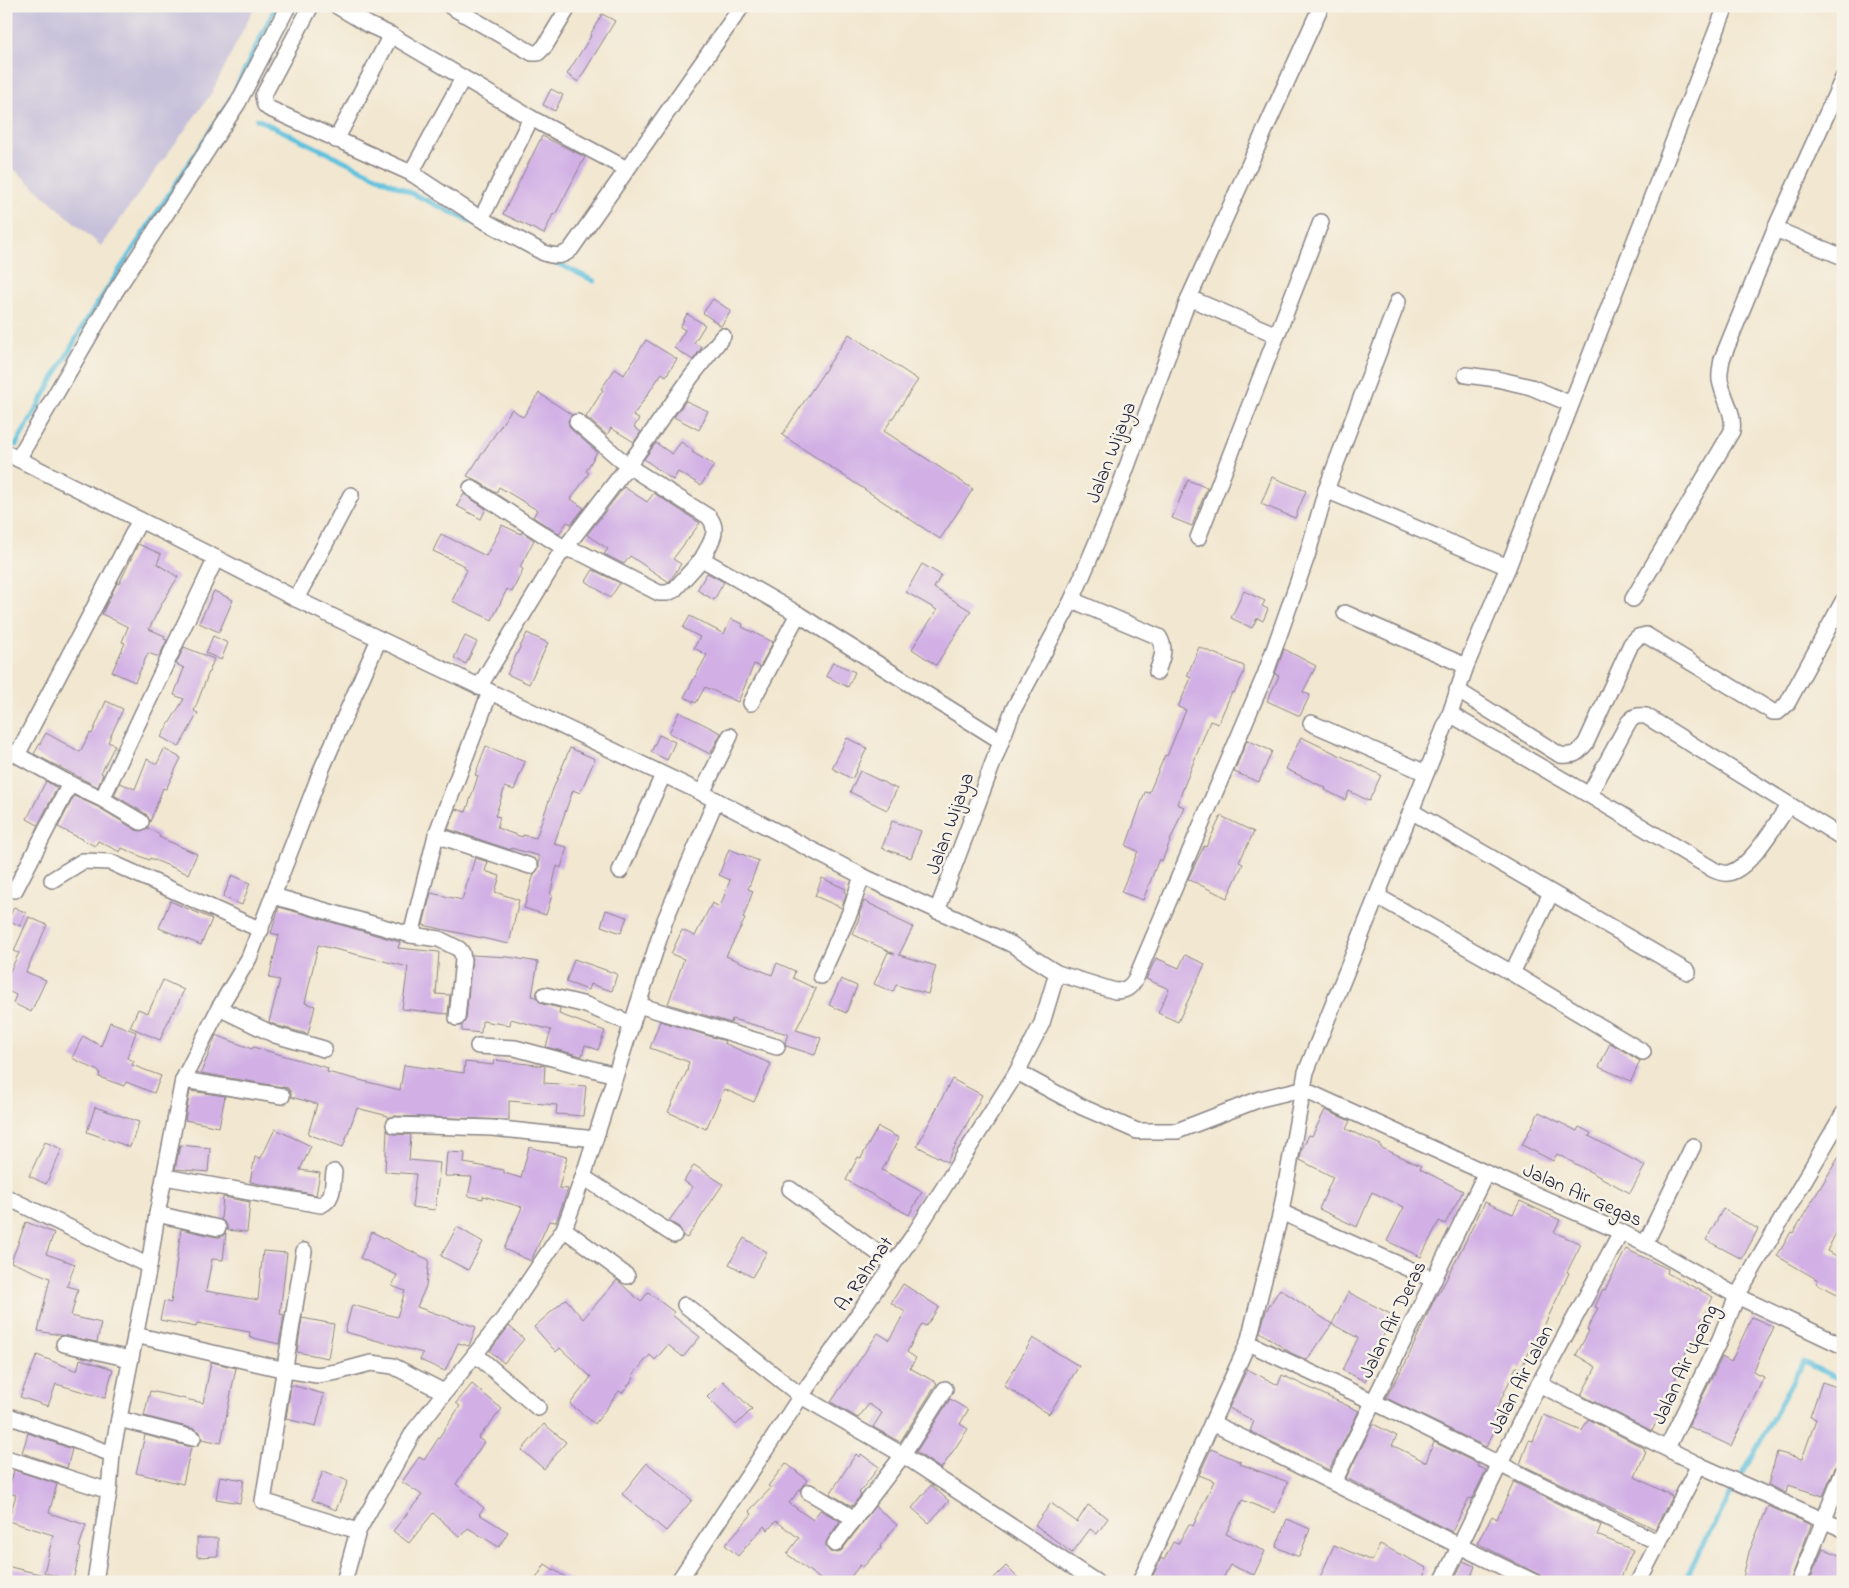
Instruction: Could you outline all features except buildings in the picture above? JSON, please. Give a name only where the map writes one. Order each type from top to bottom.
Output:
[{"type":"street","points":[[288,6],[238,103],[115,292],[12,456],[296,599],[702,793],[862,876],[914,898],[937,911],[1011,944],[1057,973],[1115,991],[1121,991],[1130,987],[1136,978],[1265,675],[1307,556],[1326,490],[1398,301]]},
{"type":"street","points":[[311,6],[263,96],[263,101],[268,108],[411,173],[482,219],[553,256],[566,254],[571,249],[613,192],[742,6]]},
{"type":"street","points":[[337,6],[531,118],[628,169]]},
{"type":"street","points":[[450,6],[532,53],[538,53],[545,46],[569,6]]},
{"type":"street","name":"Jalan Wijaya","points":[[937,911],[1012,710],[1072,600],[1114,499],[1189,298],[1321,6]]},
{"type":"street","points":[[1140,1582],[1248,1344],[1281,1212],[1306,1072],[1450,714],[1466,666],[1508,567],[1726,6]]},
{"type":"street","points":[[336,140],[391,36]]},
{"type":"street","points":[[411,173],[463,78]]},
{"type":"street","points":[[1633,598],[1732,431],[1732,416],[1720,380],[1722,360],[1776,229],[1843,78]]},
{"type":"street","points":[[482,219],[531,118]]},
{"type":"street","points":[[1198,538],[1321,222]]},
{"type":"street","points":[[1776,229],[1843,257]]},
{"type":"street","points":[[1189,298],[1277,335]]},
{"type":"street","points":[[411,935],[436,835],[485,689],[564,548],[628,466],[691,377],[723,336]]},
{"type":"street","points":[[1466,375],[1497,379],[1531,387],[1571,404]]},
{"type":"street","points":[[471,488],[564,548],[583,554],[659,593],[667,593],[674,590],[702,559],[716,531],[714,523],[709,517],[628,466],[577,422]]},
{"type":"street","points":[[1326,490],[1508,567]]},
{"type":"street","points":[[296,599],[351,495]]},
{"type":"street","points":[[140,520],[12,753],[102,799],[141,822]]},
{"type":"street","points":[[102,799],[216,558]]},
{"type":"street","points":[[702,559],[798,614],[1001,741]]},
{"type":"street","points":[[1072,600],[1159,638],[1163,644],[1164,653],[1156,672]]},
{"type":"street","points":[[1457,690],[1560,755],[1576,755],[1586,743],[1631,644],[1638,637],[1646,635],[1773,712],[1778,712],[1787,704],[1843,601]]},
{"type":"street","points":[[1345,613],[1466,666]]},
{"type":"street","points":[[751,703],[798,614]]},
{"type":"street","points":[[95,1582],[109,1492],[112,1454],[183,1080],[219,1008],[249,958],[323,766],[379,639]]},
{"type":"street","points":[[1450,714],[1714,870],[1727,874],[1742,867],[1752,858],[1789,805]]},
{"type":"street","points":[[1589,795],[1628,723],[1638,715],[1646,716],[1843,838]]},
{"type":"street","points":[[1311,723],[1426,773]]},
{"type":"street","points":[[702,793],[730,736]]},
{"type":"street","points":[[620,872],[663,775]]},
{"type":"street","points":[[15,890],[70,784]]},
{"type":"street","points":[[346,1581],[358,1531],[414,1431],[504,1318],[564,1229],[583,1177],[665,920],[716,800]]},
{"type":"street","points":[[1411,811],[1688,972]]},
{"type":"street","points":[[436,835],[530,866]]},
{"type":"street","points":[[52,880],[83,861],[110,862],[261,930]]},
{"type":"street","points":[[821,976],[850,912],[862,876]]},
{"type":"street","points":[[1512,973],[1552,893]]},
{"type":"street","points":[[273,896],[411,935],[439,939],[454,945],[462,953],[458,1018]]},
{"type":"street","points":[[1377,896],[1512,973],[1644,1052]]},
{"type":"street","name":"A. Rahmat","points":[[678,1582],[801,1396],[913,1236],[1017,1072],[1042,1023],[1057,973]]},
{"type":"street","points":[[545,995],[586,1005],[632,1024]]},
{"type":"street","points":[[638,1005],[777,1047]]},
{"type":"street","points":[[219,1008],[275,1035],[324,1049]]},
{"type":"street","points":[[478,1046],[515,1048],[615,1075]]},
{"type":"street","points":[[1017,1072],[1082,1107],[1137,1131],[1176,1131],[1260,1099],[1302,1090]]},
{"type":"street","points":[[183,1080],[282,1096]]},
{"type":"street","name":"Jalan Air Gegas","points":[[1302,1090],[1621,1232],[1737,1296],[1843,1346]]},
{"type":"street","name":"Jalan Air Upang","points":[[1668,1448],[1720,1339],[1737,1296],[1843,1114]]},
{"type":"street","points":[[394,1125],[492,1128],[595,1139]]},
{"type":"street","points":[[1645,1244],[1693,1146]]},
{"type":"street","points":[[165,1177],[321,1205],[328,1202],[331,1197],[334,1172]]},
{"type":"street","name":"Jalan Air Deras","points":[[1334,1482],[1486,1173]]},
{"type":"street","points":[[583,1177],[674,1235]]},
{"type":"street","points":[[790,1189],[893,1264]]},
{"type":"street","points":[[6,1197],[149,1266]]},
{"type":"street","points":[[1281,1212],[1434,1280]]},
{"type":"street","points":[[157,1214],[218,1228]]},
{"type":"street","points":[[564,1229],[627,1276]]},
{"type":"street","name":"Jalan Air Lalan","points":[[1442,1582],[1539,1384],[1621,1232]]},
{"type":"street","points":[[304,1251],[263,1501],[358,1531]]},
{"type":"street","points":[[685,1305],[801,1396],[904,1455],[1096,1582]]},
{"type":"street","points":[[135,1335],[286,1370],[317,1375],[371,1363],[393,1366],[444,1392]]},
{"type":"street","points":[[64,1344],[130,1359]]},
{"type":"street","points":[[1248,1344],[1374,1402],[1659,1543]]},
{"type":"street","points":[[475,1354],[538,1408]]},
{"type":"street","points":[[1539,1384],[1706,1467],[1843,1528]]},
{"type":"street","points":[[835,1544],[904,1455],[944,1389]]},
{"type":"street","points":[[6,1415],[112,1454]]},
{"type":"street","points":[[119,1419],[193,1438]]},
{"type":"street","points":[[1212,1423],[1534,1582]]},
{"type":"street","points":[[6,1458],[109,1492]]},
{"type":"street","points":[[1638,1582],[1659,1543],[1706,1467]]},
{"type":"street","points":[[1799,1582],[1843,1472]]},
{"type":"street","points":[[809,1492],[855,1519]]},
{"type":"shaded area","points":[[6,6],[255,6],[211,94],[101,246],[6,162]]},
{"type":"waterway","points":[[16,445],[86,321],[228,104],[276,6]]},
{"type":"waterway","points":[[257,119],[480,226]]},
{"type":"waterway","points":[[551,260],[594,281]]},
{"type":"waterway","points":[[1683,1582],[1803,1362],[1843,1381]]}]
